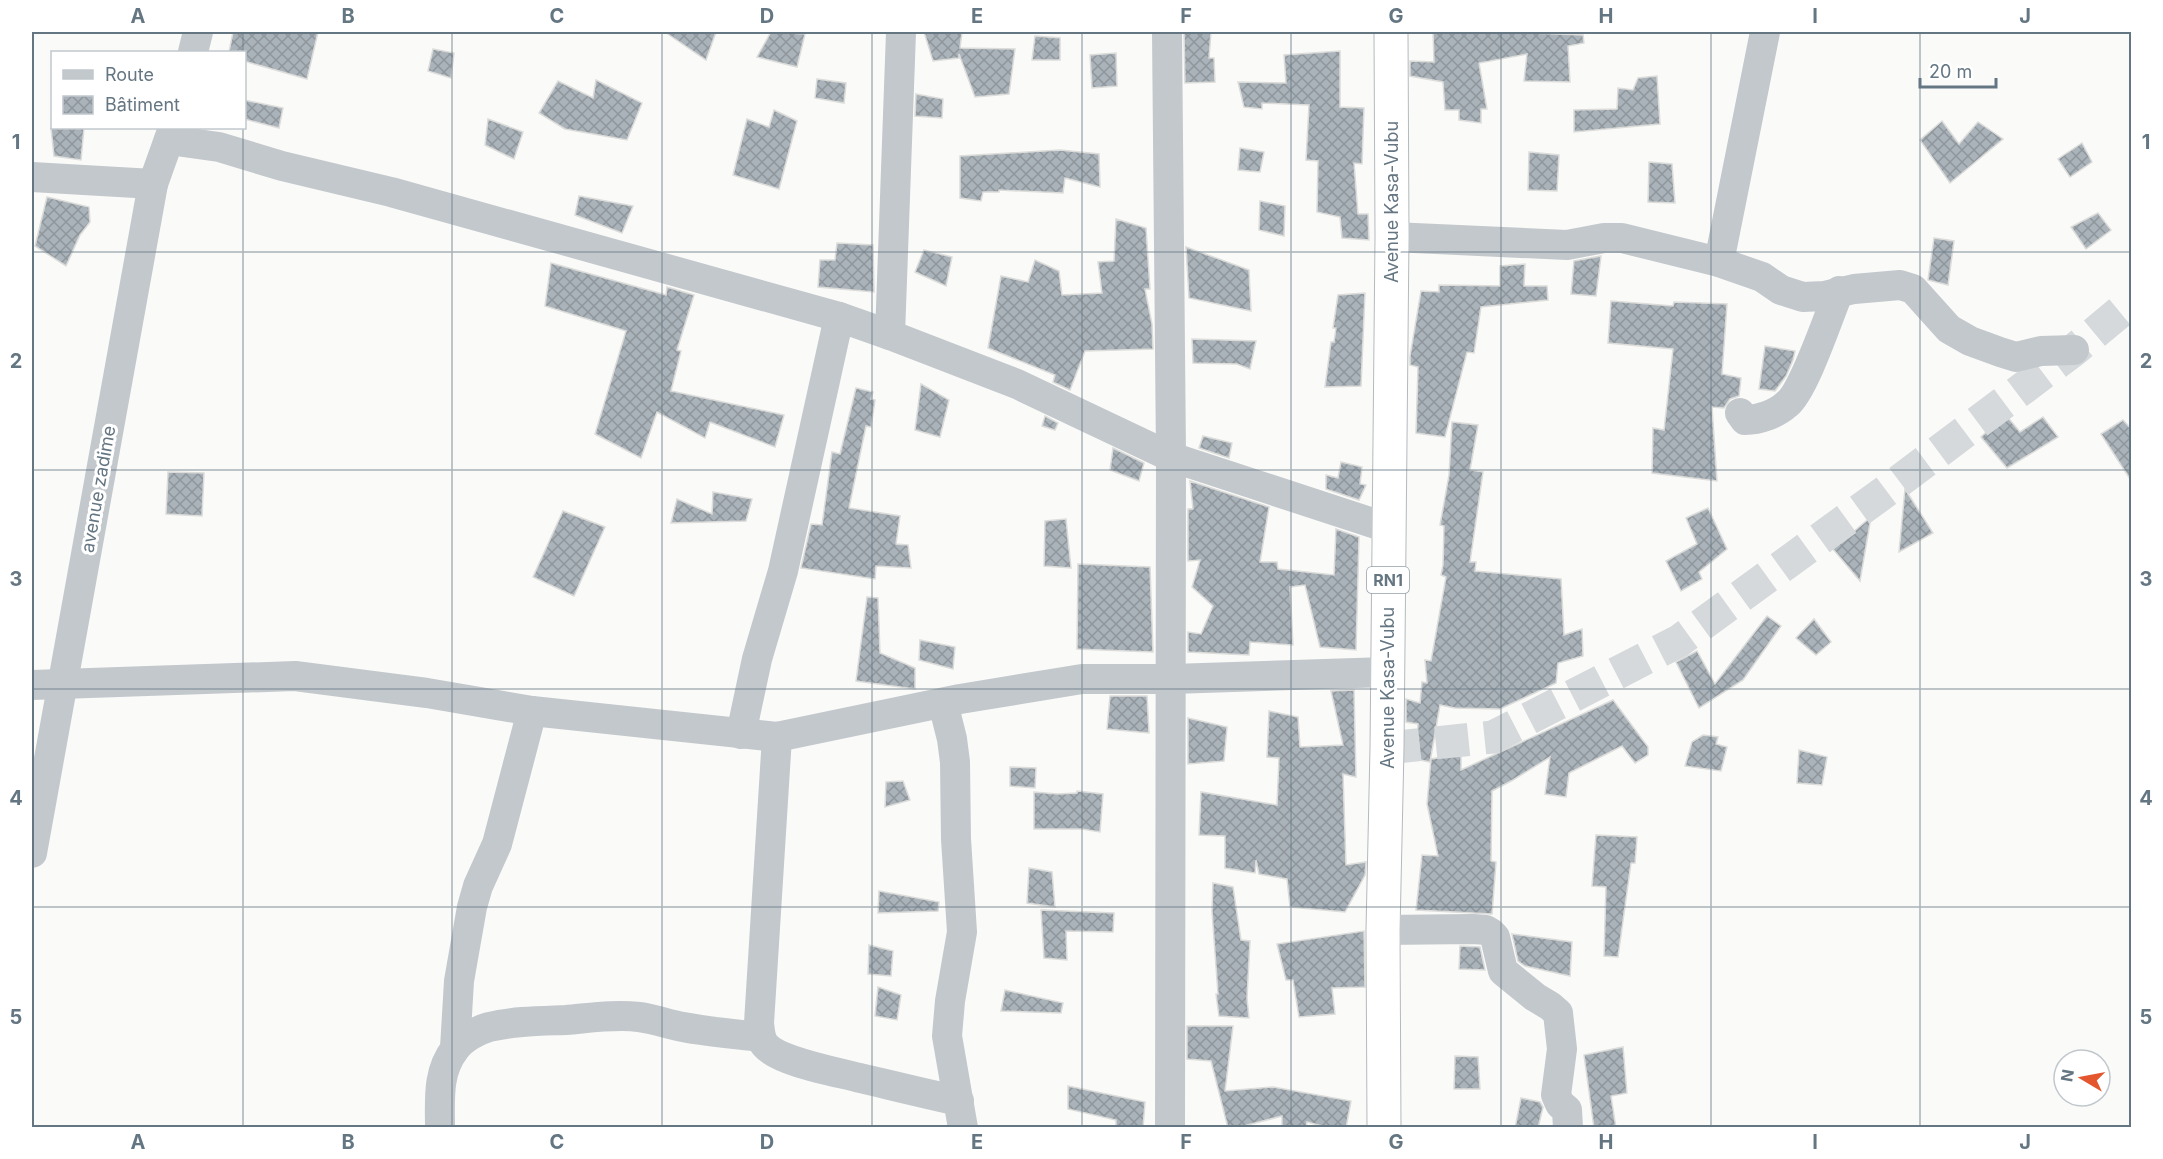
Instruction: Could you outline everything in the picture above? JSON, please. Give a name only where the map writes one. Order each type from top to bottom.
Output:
[{"type":"highway","name":"Avenue Kasa-Vubu","points":[[1383,1128],[1383,930],[1392,237],[1390,32]]},
{"type":"street","points":[[193,51],[198,32]]},
{"type":"street","points":[[890,335],[901,32]]},
{"type":"street","points":[[1167,32],[1172,457],[1170,1128]]},
{"type":"street","points":[[1719,262],[1765,32]]},
{"type":"street","points":[[171,134],[282,166],[391,192],[838,317],[1017,384],[1172,457],[1388,528]]},
{"type":"street","name":"avenue zadime","points":[[32,853],[153,184],[171,134]]},
{"type":"street","points":[[32,177],[153,184]]},
{"type":"street","points":[[1392,237],[1567,245],[1604,238],[1622,238],[1719,262],[1762,277],[1780,290],[1803,297],[1900,285],[1913,289],[1949,329],[1970,341],[2016,357],[2041,351],[2074,350]]},
{"type":"street","points":[[1740,413],[1745,420],[1758,420],[1788,404],[1799,389],[1839,291]]},
{"type":"street","points":[[741,734],[757,659],[783,571],[838,317]]},
{"type":"street","points":[[32,685],[295,676],[427,693],[532,711],[777,737],[943,703],[1082,679],[1172,679],[1387,672]]},
{"type":"street","points":[[943,703],[955,762],[956,839],[962,932],[950,1001],[947,1036],[961,1114]]},
{"type":"street","points":[[455,1048],[464,942],[478,886],[497,844],[521,744],[532,711]]},
{"type":"street","points":[[777,737],[760,1037],[774,1053],[798,1062],[915,1092],[961,1114]]},
{"type":"street","points":[[1383,930],[1479,930],[1491,933],[1495,937],[1503,971],[1534,997],[1558,1013],[1562,1049],[1556,1095],[1560,1104],[1567,1110],[1568,1128]]},
{"type":"street","points":[[440,1128],[438,1111],[440,1082],[447,1062],[455,1048],[468,1037],[487,1027],[533,1020],[617,1015],[639,1017],[686,1028],[760,1037]]},
{"type":"building","points":[[233,32],[318,32],[307,79],[246,62],[246,51],[229,51]]},
{"type":"building","points":[[665,32],[716,32],[706,60]]},
{"type":"building","points":[[771,32],[805,34],[797,67],[757,57]]},
{"type":"building","points":[[924,32],[962,32],[960,48],[1015,49],[1009,94],[975,97],[959,54],[959,58],[933,61]]},
{"type":"building","points":[[1184,32],[1211,32],[1209,58],[1214,58],[1215,82],[1185,83]]},
{"type":"building","points":[[1433,32],[1583,35],[1584,43],[1568,46],[1570,82],[1524,81],[1527,54],[1479,63],[1487,109],[1481,109],[1481,123],[1459,120],[1459,110],[1445,110],[1443,82],[1410,76],[1410,61],[1434,62]]},
{"type":"building","points":[[1035,36],[1060,38],[1060,60],[1032,60]]},
{"type":"building","points":[[433,49],[454,53],[451,78],[428,71]]},
{"type":"building","points":[[1340,51],[1340,107],[1364,108],[1362,164],[1354,163],[1358,214],[1368,214],[1369,240],[1342,238],[1340,217],[1317,212],[1318,161],[1306,160],[1309,105],[1262,103],[1262,109],[1244,107],[1238,82],[1286,83],[1284,55]]},
{"type":"building","points":[[1116,53],[1117,86],[1092,88],[1090,55]]},
{"type":"building","points":[[1657,76],[1660,124],[1574,132],[1574,110],[1617,109],[1618,88],[1633,90],[1638,78]]},
{"type":"building","points":[[817,79],[846,83],[844,103],[815,98]]},
{"type":"building","points":[[596,80],[642,103],[627,140],[565,129],[539,113],[558,81],[593,98]]},
{"type":"building","points":[[916,94],[943,99],[942,118],[915,116]]},
{"type":"building","points":[[246,100],[283,108],[279,128],[246,120]]},
{"type":"building","points":[[774,110],[797,121],[779,189],[733,175],[747,119],[769,127]]},
{"type":"building","points":[[488,119],[523,132],[514,159],[485,145]]},
{"type":"building","points":[[1942,121],[1959,144],[1978,122],[2003,139],[1950,183],[1920,140]]},
{"type":"building","points":[[51,129],[84,129],[81,160],[54,156]]},
{"type":"building","points":[[2082,143],[2092,162],[2070,177],[2058,159]]},
{"type":"building","points":[[1240,148],[1264,152],[1260,172],[1238,170]]},
{"type":"building","points":[[1060,150],[1099,154],[1100,187],[1065,178],[1063,193],[999,190],[999,192],[983,192],[981,201],[960,198],[960,156]]},
{"type":"building","points":[[1529,152],[1559,155],[1557,191],[1528,190]]},
{"type":"building","points":[[1649,162],[1672,164],[1675,203],[1648,202]]},
{"type":"building","points":[[579,196],[633,206],[622,233],[575,215]]},
{"type":"building","points":[[47,197],[89,207],[90,222],[80,235],[66,266],[35,246]]},
{"type":"building","points":[[1260,201],[1285,206],[1284,236],[1259,230]]},
{"type":"building","points":[[2098,213],[2111,230],[2086,249],[2071,227]]},
{"type":"building","points":[[1116,219],[1146,228],[1150,289],[1145,289],[1152,324],[1153,349],[1085,351],[1070,390],[1053,382],[1055,375],[988,348],[1001,276],[1028,282],[1035,260],[1059,271],[1062,295],[1102,293],[1098,262],[1114,261]]},
{"type":"building","points":[[1934,238],[1954,241],[1948,285],[1928,280]]},
{"type":"building","points":[[837,243],[873,245],[874,292],[818,287],[820,260],[835,260]]},
{"type":"building","points":[[1186,247],[1249,270],[1251,311],[1189,298]]},
{"type":"building","points":[[924,250],[952,257],[946,286],[915,272]]},
{"type":"building","points":[[1601,256],[1596,296],[1571,294],[1574,261]]},
{"type":"building","points":[[551,263],[666,295],[667,287],[694,295],[677,350],[681,351],[671,391],[784,415],[775,447],[710,422],[705,438],[657,412],[641,458],[595,434],[626,331],[545,306]]},
{"type":"building","points":[[1525,264],[1524,286],[1547,286],[1548,300],[1481,307],[1474,353],[1467,352],[1445,437],[1416,433],[1418,367],[1410,365],[1410,356],[1421,291],[1439,292],[1439,285],[1500,286],[1500,266]]},
{"type":"building","points":[[1365,293],[1361,386],[1325,387],[1331,342],[1334,342],[1336,328],[1333,328],[1338,295]]},
{"type":"building","points":[[1611,301],[1673,306],[1674,302],[1727,304],[1722,374],[1741,378],[1739,396],[1730,399],[1724,408],[1712,407],[1717,481],[1652,473],[1653,428],[1664,430],[1673,349],[1608,343]]},
{"type":"building","points":[[1192,339],[1256,341],[1250,369],[1237,364],[1193,363]]},
{"type":"building","points":[[1765,346],[1795,351],[1786,376],[1775,391],[1759,389]]},
{"type":"building","points":[[921,384],[949,400],[940,437],[915,430]]},
{"type":"building","points":[[856,388],[873,392],[871,399],[875,400],[871,427],[866,426],[849,508],[900,516],[896,544],[908,545],[911,568],[876,566],[875,579],[801,568],[811,524],[822,525],[832,452],[840,454]]},
{"type":"building","points":[[2005,414],[2020,432],[2043,417],[2058,437],[2007,468],[1981,437]]},
{"type":"building","points":[[1045,416],[1058,423],[1055,430],[1042,426]]},
{"type":"building","points":[[2123,420],[2132,430],[2132,482],[2101,434]]},
{"type":"building","points":[[1452,422],[1478,425],[1470,470],[1483,472],[1470,562],[1476,562],[1475,571],[1561,579],[1564,635],[1582,629],[1583,656],[1558,663],[1556,683],[1500,709],[1455,708],[1440,705],[1430,762],[1415,759],[1418,724],[1406,722],[1406,699],[1420,703],[1422,682],[1427,683],[1425,660],[1431,661],[1446,577],[1441,575],[1444,526],[1440,525],[1449,475]]},
{"type":"building","points":[[1203,436],[1232,443],[1229,458],[1199,448]]},
{"type":"building","points":[[1113,448],[1144,463],[1139,481],[1110,470]]},
{"type":"building","points":[[1341,462],[1362,467],[1360,484],[1366,485],[1359,500],[1326,489],[1326,475],[1338,478]]},
{"type":"building","points":[[168,472],[204,473],[202,516],[166,514]]},
{"type":"building","points":[[1190,481],[1269,507],[1260,562],[1277,562],[1278,569],[1334,575],[1336,529],[1359,537],[1356,650],[1320,647],[1305,585],[1290,587],[1293,645],[1250,642],[1249,655],[1188,652],[1188,632],[1201,634],[1213,606],[1192,587],[1200,560],[1188,561],[1188,509],[1193,509]]},
{"type":"building","points":[[1905,489],[1933,533],[1899,552]]},
{"type":"building","points":[[713,492],[752,499],[746,521],[671,523],[677,499],[712,514]]},
{"type":"building","points":[[1708,508],[1727,549],[1699,572],[1702,579],[1681,591],[1666,561],[1697,544],[1686,518]]},
{"type":"building","points":[[563,511],[605,527],[574,596],[533,577]]},
{"type":"building","points":[[1871,517],[1860,581],[1833,549]]},
{"type":"building","points":[[1066,519],[1071,568],[1044,566],[1045,521]]},
{"type":"building","points":[[1078,564],[1150,567],[1153,652],[1077,649]]},
{"type":"building","points":[[867,597],[878,598],[880,653],[915,668],[915,689],[856,681]]},
{"type":"building","points":[[1767,616],[1781,626],[1743,680],[1699,708],[1676,662],[1697,651],[1715,684]]},
{"type":"building","points":[[1814,619],[1831,642],[1816,655],[1796,638]]},
{"type":"building","points":[[920,640],[955,647],[953,669],[919,660]]},
{"type":"building","points":[[1354,690],[1356,777],[1343,774],[1346,865],[1366,862],[1365,875],[1345,912],[1290,907],[1287,879],[1259,874],[1256,860],[1255,873],[1225,868],[1225,836],[1199,835],[1201,792],[1277,805],[1279,758],[1267,757],[1269,711],[1298,717],[1300,747],[1343,745],[1331,691]]},
{"type":"building","points":[[1110,696],[1147,696],[1149,733],[1107,729]]},
{"type":"building","points":[[1613,700],[1648,747],[1648,755],[1635,763],[1622,746],[1569,773],[1566,797],[1545,794],[1550,757],[1492,791],[1491,861],[1496,862],[1492,914],[1416,910],[1422,855],[1438,856],[1427,804],[1431,759],[1461,754],[1461,770]]},
{"type":"building","points":[[1188,718],[1227,727],[1224,761],[1188,764]]},
{"type":"building","points":[[1703,735],[1718,737],[1716,744],[1727,747],[1721,771],[1685,766],[1692,742]]},
{"type":"building","points":[[1799,750],[1827,757],[1822,785],[1797,783]]},
{"type":"building","points":[[1010,767],[1036,768],[1035,788],[1010,786]]},
{"type":"building","points":[[903,781],[910,800],[885,807],[886,782]]},
{"type":"building","points":[[1077,791],[1103,794],[1100,832],[1082,829],[1034,829],[1034,792],[1058,794],[1077,793]]},
{"type":"building","points":[[1596,835],[1637,837],[1635,863],[1631,863],[1618,957],[1604,956],[1606,887],[1592,886]]},
{"type":"building","points":[[1029,868],[1052,872],[1055,907],[1027,903]]},
{"type":"building","points":[[1213,883],[1233,887],[1241,940],[1250,941],[1247,998],[1249,1018],[1219,1016],[1212,911]]},
{"type":"building","points":[[879,891],[939,902],[938,911],[878,913]]},
{"type":"building","points":[[1041,910],[1114,913],[1113,932],[1066,931],[1067,960],[1044,958]]},
{"type":"building","points":[[1364,931],[1365,987],[1332,988],[1335,1014],[1299,1017],[1293,980],[1286,980],[1277,944]]},
{"type":"building","points":[[1512,934],[1572,942],[1570,976],[1525,966],[1518,961]]},
{"type":"building","points":[[869,945],[893,951],[891,976],[868,974]]},
{"type":"building","points":[[1460,946],[1480,947],[1485,970],[1459,969]]},
{"type":"building","points":[[878,987],[901,995],[897,1020],[875,1016]]},
{"type":"building","points":[[1005,990],[1063,1003],[1061,1013],[1001,1011]]},
{"type":"building","points":[[1187,1026],[1233,1026],[1225,1091],[1273,1087],[1351,1101],[1346,1128],[1330,1128],[1307,1122],[1306,1128],[1282,1128],[1282,1116],[1228,1128],[1211,1061],[1187,1059]]},
{"type":"building","points":[[1623,1047],[1627,1093],[1611,1096],[1616,1128],[1594,1128],[1584,1055]]},
{"type":"building","points":[[1455,1056],[1478,1057],[1480,1089],[1454,1089]]},
{"type":"building","points":[[1068,1086],[1145,1102],[1143,1128],[1116,1128],[1116,1120],[1068,1109]]},
{"type":"building","points":[[1521,1098],[1540,1102],[1543,1107],[1538,1128],[1515,1128]]},
{"type":"tunnel","points":[[1387,748],[1493,737],[1679,641],[1886,491],[2074,350],[2132,302]]}]
